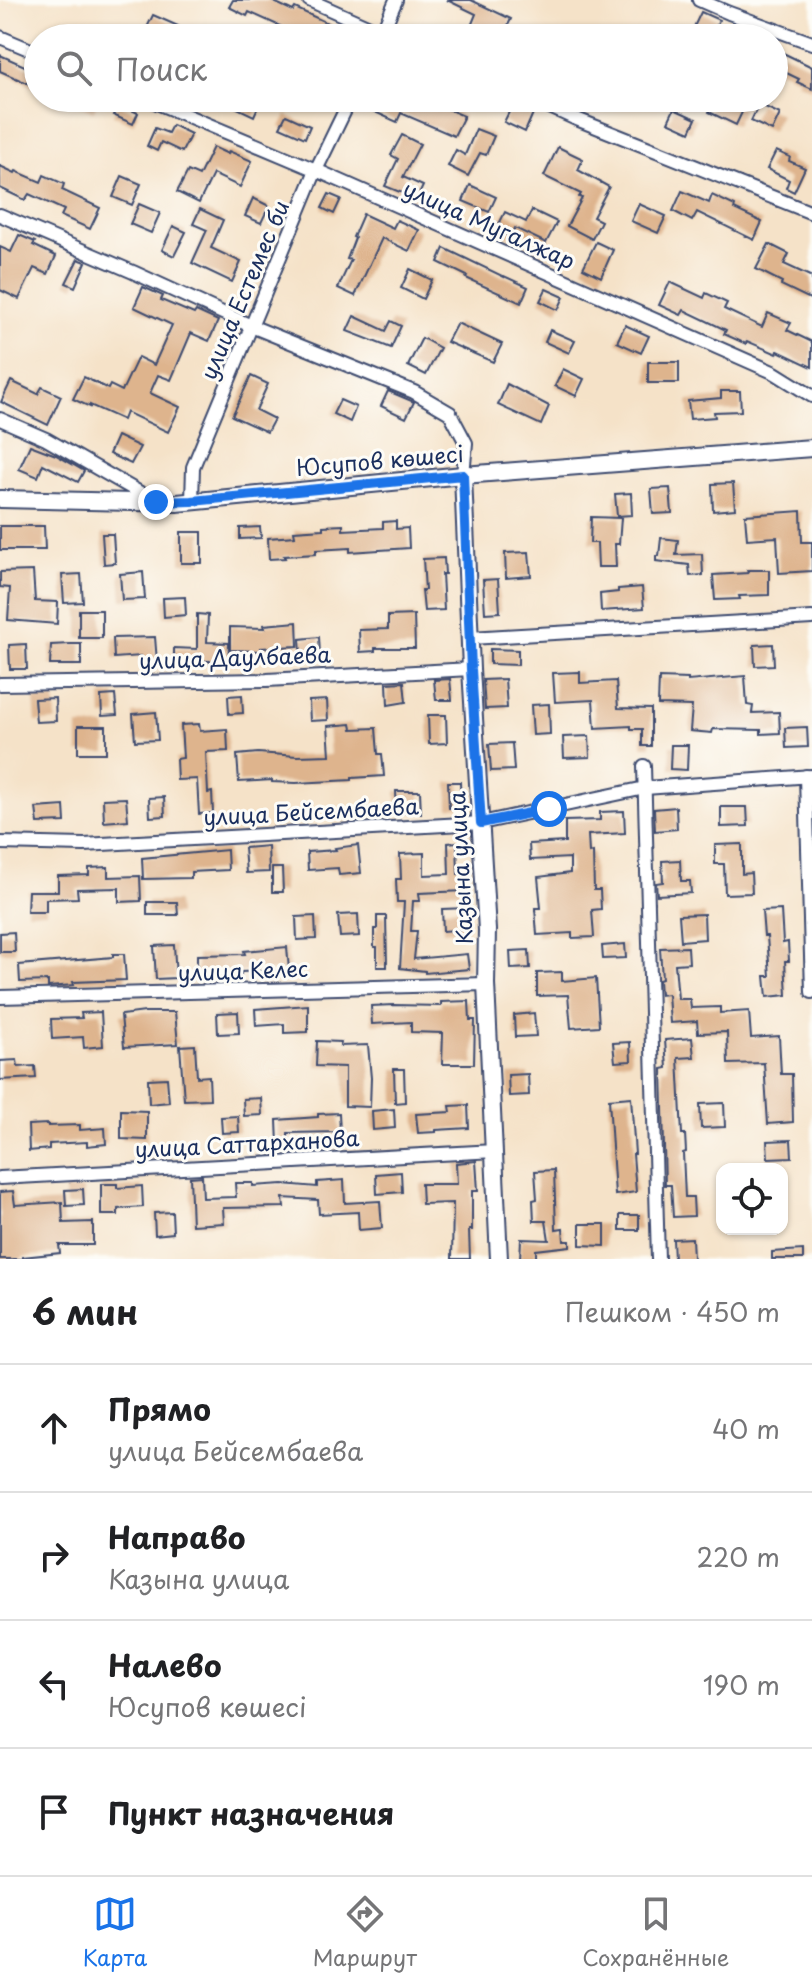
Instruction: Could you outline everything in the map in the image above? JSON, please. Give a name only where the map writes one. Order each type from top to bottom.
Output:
[{"type":"street","points":[[309,0],[360,24]]},
{"type":"street","points":[[389,24],[396,0]]},
{"type":"street","points":[[699,0],[759,24]]},
{"type":"street","points":[[788,34],[812,43]]},
{"type":"street","points":[[0,37],[24,47]]},
{"type":"street","name":"улица Мугалжар","points":[[178,112],[775,373],[812,396]]},
{"type":"street","name":"улица Естемес би","points":[[192,501],[193,467],[316,170],[344,112]]},
{"type":"street","points":[[561,112],[812,213]]},
{"type":"street","points":[[0,215],[251,326],[414,392],[450,413],[466,443],[463,475]]},
{"type":"street","points":[[0,419],[46,439],[156,502]]},
{"type":"street","name":"Юсупов көшесі","points":[[0,499],[192,501],[463,475],[812,448]]},
{"type":"street","name":"Казына улица","points":[[463,475],[487,930],[486,984],[499,1259]]},
{"type":"street","points":[[470,638],[812,618]]},
{"type":"street","name":"улица Даулбаева","points":[[0,684],[267,680],[471,669]]},
{"type":"street","points":[[644,766],[658,1259]]},
{"type":"street","points":[[809,776],[812,992]]},
{"type":"street","name":"улица Бейсембаева","points":[[0,843],[84,845],[481,823],[645,788],[809,776]]},
{"type":"street","name":"улица Келес","points":[[0,997],[486,984]]},
{"type":"street","name":"улица Саттарханова","points":[[0,1178],[495,1151]]},
{"type":"building","points":[[233,0],[270,0],[330,24],[276,24],[229,7]]},
{"type":"building","points":[[447,0],[471,0],[511,19],[509,24],[472,24],[476,14]]},
{"type":"building","points":[[701,12],[719,20],[717,24],[695,24]]},
{"type":"building","points":[[153,15],[173,24],[149,24]]},
{"type":"building","points":[[0,55],[24,66],[24,82],[0,71]]},
{"type":"building","points":[[788,55],[812,67],[812,89],[797,82],[799,79],[788,74]]},
{"type":"building","points":[[114,112],[138,113],[133,124],[113,115]]},
{"type":"building","points":[[375,112],[455,112],[464,116],[454,136],[401,113],[397,122]]},
{"type":"building","points":[[509,112],[534,112],[525,132],[504,122]]},
{"type":"building","points":[[673,112],[696,119],[690,132],[668,122]]},
{"type":"building","points":[[709,112],[742,112],[736,125]]},
{"type":"building","points":[[755,112],[780,114],[772,131],[751,121]]},
{"type":"building","points":[[286,115],[310,126],[305,138],[280,127]]},
{"type":"building","points":[[172,125],[191,134],[182,152],[161,142],[157,151],[147,146],[155,128],[168,133]]},
{"type":"building","points":[[476,129],[494,136],[486,155],[480,153],[468,176],[448,166],[456,150],[465,155]]},
{"type":"building","points":[[402,135],[420,144],[403,177],[423,186],[417,199],[385,186],[398,159],[391,155]]},
{"type":"building","points":[[213,147],[252,161],[240,187],[213,174],[199,203],[177,192],[188,171],[199,176]]},
{"type":"building","points":[[558,147],[583,159],[578,170],[609,187],[593,217],[601,221],[592,239],[567,226],[582,198],[579,197],[581,194],[544,176]]},
{"type":"building","points":[[776,151],[805,168],[794,192],[786,188],[789,180],[767,169]]},
{"type":"building","points":[[0,166],[41,182],[44,175],[64,184],[62,190],[100,208],[90,229],[61,216],[64,210],[29,194],[25,200],[0,188]]},
{"type":"building","points":[[122,176],[141,184],[132,205],[113,197]]},
{"type":"building","points":[[470,185],[496,197],[489,212],[463,201]]},
{"type":"building","points":[[682,191],[709,203],[712,195],[762,222],[754,240],[697,212],[692,221],[673,211]]},
{"type":"building","points":[[329,194],[341,199],[334,214],[322,208]]},
{"type":"building","points":[[253,198],[269,206],[261,223],[245,216]]},
{"type":"building","points":[[139,204],[160,213],[151,233],[130,224]]},
{"type":"building","points":[[639,204],[666,216],[658,233],[631,221]]},
{"type":"building","points":[[200,209],[223,220],[211,248],[241,262],[232,282],[192,263],[207,230],[193,224]]},
{"type":"building","points":[[532,210],[557,222],[546,243],[515,228],[511,237],[496,230],[505,212],[526,222]]},
{"type":"building","points":[[363,214],[393,228],[397,220],[419,230],[409,251],[382,238],[355,296],[338,288],[351,260],[347,259]]},
{"type":"building","points":[[173,226],[186,232],[174,256],[162,250]]},
{"type":"building","points":[[19,235],[56,256],[48,274],[34,268],[19,299],[0,290],[0,247],[11,252]]},
{"type":"building","points":[[596,242],[613,250],[601,277],[583,268]]},
{"type":"building","points":[[769,244],[789,254],[784,264],[812,277],[810,299],[756,269]]},
{"type":"building","points":[[444,248],[528,287],[521,303],[438,262]]},
{"type":"building","points":[[78,259],[86,262],[75,287],[66,283]]},
{"type":"building","points":[[410,269],[432,280],[423,299],[401,288]]},
{"type":"building","points":[[670,282],[704,298],[706,293],[727,303],[724,309],[762,327],[768,313],[791,323],[787,330],[812,342],[812,367],[778,351],[777,354],[747,341],[746,344],[724,334],[726,330],[684,310],[681,315],[659,305]]},
{"type":"building","points":[[143,287],[163,296],[161,300],[218,321],[209,341],[191,333],[171,380],[158,375],[150,393],[180,407],[168,432],[126,412],[123,420],[73,399],[84,377],[108,389],[110,385],[122,391],[138,357],[154,365],[172,325],[134,307]]},
{"type":"building","points":[[546,289],[564,297],[558,310],[540,301]]},
{"type":"building","points":[[354,316],[386,331],[391,321],[401,326],[391,348],[347,331]]},
{"type":"building","points":[[457,323],[502,344],[493,362],[447,342]]},
{"type":"building","points":[[625,325],[649,336],[641,353],[617,342]]},
{"type":"building","points":[[550,330],[575,341],[569,353],[545,342]]},
{"type":"building","points":[[422,338],[440,348],[426,375],[408,366]]},
{"type":"building","points":[[648,362],[679,362],[679,383],[648,383]]},
{"type":"building","points":[[563,369],[584,379],[576,396],[555,386]]},
{"type":"building","points":[[251,376],[268,384],[256,410],[274,419],[267,432],[232,416]]},
{"type":"building","points":[[11,381],[38,394],[42,387],[61,396],[48,425],[1,402]]},
{"type":"building","points":[[507,384],[549,406],[541,425],[498,405]]},
{"type":"building","points":[[388,391],[414,402],[406,418],[381,406]]},
{"type":"building","points":[[721,391],[740,391],[741,411],[714,412],[715,417],[690,419],[688,401],[721,398]]},
{"type":"building","points":[[340,400],[356,407],[350,422],[333,414]]},
{"type":"building","points":[[117,436],[140,447],[131,464],[109,454]]},
{"type":"building","points":[[30,445],[84,471],[78,482],[43,464],[38,477],[19,469]]},
{"type":"building","points":[[733,483],[735,509],[713,511],[712,484]]},
{"type":"building","points":[[670,488],[672,513],[653,514],[651,489]]},
{"type":"building","points":[[631,493],[632,515],[617,516],[615,494]]},
{"type":"building","points":[[801,511],[802,542],[812,542],[812,571],[779,573],[777,537],[747,539],[745,515]]},
{"type":"building","points":[[591,517],[621,518],[619,544],[615,544],[616,567],[598,567],[597,543],[590,543]]},
{"type":"building","points":[[396,521],[396,529],[408,528],[409,548],[350,552],[350,548],[316,550],[316,554],[269,559],[268,538],[295,536],[294,531],[323,529],[323,526],[343,525],[343,530],[383,528],[383,522]]},
{"type":"building","points":[[0,526],[44,526],[45,550],[0,550]]},
{"type":"building","points":[[260,527],[261,538],[240,539],[240,528]]},
{"type":"building","points":[[181,532],[202,532],[202,563],[181,563]]},
{"type":"building","points":[[102,534],[113,534],[115,563],[104,564]]},
{"type":"building","points":[[661,538],[678,540],[676,555],[702,554],[703,575],[690,576],[689,565],[656,561]]},
{"type":"building","points":[[529,552],[531,576],[506,578],[505,553]]},
{"type":"building","points":[[444,558],[444,610],[424,611],[423,559]]},
{"type":"building","points":[[747,570],[769,570],[769,595],[715,600],[713,575],[748,573]]},
{"type":"building","points":[[33,571],[35,601],[58,602],[57,624],[8,620],[10,588],[0,587],[0,572]]},
{"type":"building","points":[[143,572],[145,599],[122,600],[120,574]]},
{"type":"building","points":[[81,574],[83,602],[64,603],[62,575]]},
{"type":"building","points":[[498,579],[500,612],[485,613],[483,580]]},
{"type":"building","points":[[642,587],[644,608],[601,611],[600,594]]},
{"type":"building","points":[[185,597],[186,615],[164,617],[163,598]]},
{"type":"building","points":[[79,610],[102,610],[102,638],[79,638]]},
{"type":"building","points":[[197,614],[208,615],[207,642],[229,643],[228,664],[174,660],[174,648],[197,649]]},
{"type":"building","points":[[414,615],[415,648],[375,648],[375,651],[360,652],[359,630],[388,629],[388,616]]},
{"type":"building","points":[[297,622],[298,646],[261,648],[261,651],[230,650],[230,627],[265,628],[264,625]]},
{"type":"building","points":[[155,637],[157,662],[142,663],[141,656],[114,658],[113,638]]},
{"type":"building","points":[[319,637],[320,654],[301,655],[300,639]]},
{"type":"building","points":[[26,644],[27,669],[10,669],[9,645]]},
{"type":"building","points":[[81,644],[81,665],[50,665],[51,645]]},
{"type":"building","points":[[773,644],[774,665],[755,666],[754,645]]},
{"type":"building","points":[[490,649],[518,650],[518,665],[490,664]]},
{"type":"building","points":[[580,672],[580,683],[616,681],[618,708],[651,709],[651,746],[642,746],[642,729],[631,729],[631,726],[595,728],[593,700],[555,702],[553,673]]},
{"type":"building","points":[[745,676],[747,705],[753,706],[752,713],[779,712],[780,733],[761,734],[761,730],[690,731],[692,706],[658,705],[659,678],[688,681]]},
{"type":"building","points":[[450,679],[452,700],[436,700],[434,680]]},
{"type":"building","points":[[505,679],[507,708],[485,709],[483,680]]},
{"type":"building","points":[[404,682],[406,702],[388,705],[387,683]]},
{"type":"building","points":[[115,695],[117,715],[102,716],[101,696]]},
{"type":"building","points":[[242,695],[243,713],[229,714],[228,696]]},
{"type":"building","points":[[55,698],[56,721],[36,722],[34,699]]},
{"type":"building","points":[[327,700],[328,720],[310,721],[309,701]]},
{"type":"building","points":[[549,704],[550,734],[533,735],[531,705]]},
{"type":"building","points":[[156,712],[158,740],[135,741],[133,714]]},
{"type":"building","points":[[428,715],[446,715],[447,743],[429,744]]},
{"type":"building","points":[[199,724],[200,731],[227,729],[228,751],[206,752],[208,793],[212,792],[213,813],[199,814],[197,779],[177,780],[176,759],[183,758],[181,725]]},
{"type":"building","points":[[351,724],[352,729],[376,728],[384,776],[296,783],[272,780],[239,782],[237,755],[330,755],[328,726]]},
{"type":"building","points":[[78,726],[106,726],[106,753],[78,753]]},
{"type":"building","points":[[807,727],[808,747],[786,748],[785,728]]},
{"type":"building","points":[[589,736],[590,757],[564,758],[563,737]]},
{"type":"building","points":[[512,743],[514,770],[491,771],[489,744]]},
{"type":"building","points":[[671,745],[688,745],[687,770],[670,769]]},
{"type":"building","points":[[448,782],[460,782],[461,807],[449,808]]},
{"type":"building","points":[[396,791],[420,791],[421,813],[397,813]]},
{"type":"building","points":[[164,797],[165,816],[150,817],[149,798]]},
{"type":"building","points":[[126,798],[128,820],[104,822],[103,799]]},
{"type":"building","points":[[64,806],[65,822],[38,823],[36,808]]},
{"type":"building","points":[[676,807],[677,829],[655,831],[654,809]]},
{"type":"building","points":[[721,807],[747,807],[748,826],[721,827]]},
{"type":"building","points":[[624,811],[625,833],[588,835],[589,853],[593,852],[594,890],[600,890],[601,909],[592,910],[594,937],[572,938],[572,933],[537,935],[535,908],[541,908],[538,877],[570,873],[570,858],[530,860],[529,844],[565,842],[565,821],[600,820],[600,812]]},
{"type":"building","points":[[457,842],[458,874],[464,874],[465,891],[419,893],[420,901],[413,901],[411,931],[417,931],[414,959],[467,954],[469,969],[425,973],[400,968],[404,902],[397,902],[396,879],[401,879],[400,854],[424,853],[424,875],[449,874],[448,843]]},
{"type":"building","points":[[742,844],[742,874],[751,873],[752,893],[725,894],[724,864],[715,864],[715,845]]},
{"type":"building","points":[[358,845],[361,873],[339,875],[338,868],[308,870],[307,852]]},
{"type":"building","points":[[268,846],[269,872],[246,873],[244,848]]},
{"type":"building","points":[[227,850],[228,870],[191,872],[191,878],[143,879],[142,858]]},
{"type":"building","points":[[680,860],[681,881],[690,881],[691,893],[657,895],[656,883],[663,882],[662,861]]},
{"type":"building","points":[[108,867],[108,877],[140,876],[141,901],[119,902],[119,888],[77,889],[78,898],[46,899],[46,912],[27,912],[28,891],[58,891],[58,876],[89,875],[89,868]]},
{"type":"building","points":[[272,868],[282,868],[283,892],[272,892]]},
{"type":"building","points":[[147,902],[177,902],[178,915],[147,915]]},
{"type":"building","points":[[467,908],[468,929],[443,931],[442,909]]},
{"type":"building","points":[[781,910],[783,943],[788,942],[789,961],[785,961],[787,995],[767,997],[765,976],[770,976],[762,911]]},
{"type":"building","points":[[358,914],[359,936],[340,937],[338,915]]},
{"type":"building","points":[[704,914],[705,939],[681,941],[679,915]]},
{"type":"building","points":[[315,916],[316,939],[297,940],[296,917]]},
{"type":"building","points":[[377,916],[386,916],[387,967],[377,967],[374,929],[377,929]]},
{"type":"building","points":[[14,932],[15,952],[0,952],[0,933]]},
{"type":"building","points":[[625,944],[626,958],[603,959],[602,946]]},
{"type":"building","points":[[174,945],[176,978],[156,979],[154,946]]},
{"type":"building","points":[[287,947],[289,970],[197,976],[197,955],[245,954],[244,951]]},
{"type":"building","points":[[688,947],[689,963],[675,964],[678,999],[690,999],[691,1008],[720,1007],[720,1013],[749,1011],[751,1038],[779,1036],[781,1074],[792,1074],[793,1122],[768,1124],[764,1063],[728,1064],[727,1032],[698,1033],[697,1021],[670,1023],[668,994],[660,995],[660,948]]},
{"type":"building","points":[[529,950],[530,968],[511,969],[510,951]]},
{"type":"building","points":[[113,954],[124,954],[126,980],[73,982],[74,985],[48,987],[48,981],[20,982],[19,965],[113,957]]},
{"type":"building","points":[[562,972],[562,981],[596,978],[599,1026],[571,1028],[568,995],[537,996],[537,973]]},
{"type":"building","points":[[469,1001],[470,1020],[475,1020],[474,1064],[442,1064],[443,1033],[411,1032],[411,1022],[372,1024],[371,1006],[441,1006],[441,1002]]},
{"type":"building","points":[[308,1005],[308,1032],[284,1033],[284,1024],[256,1026],[255,1009]]},
{"type":"building","points":[[101,1012],[103,1046],[84,1048],[83,1037],[52,1039],[51,1019],[82,1018],[81,1013]]},
{"type":"building","points":[[175,1012],[178,1044],[124,1047],[121,1015]]},
{"type":"building","points":[[238,1012],[239,1033],[218,1034],[217,1013]]},
{"type":"building","points":[[534,1013],[536,1036],[515,1037],[514,1015]]},
{"type":"building","points":[[692,1038],[694,1057],[678,1058],[682,1134],[685,1134],[686,1152],[683,1153],[685,1197],[693,1197],[694,1216],[673,1217],[671,1185],[665,1185],[662,1069],[667,1068],[665,1040]]},
{"type":"building","points":[[317,1041],[341,1042],[340,1046],[368,1045],[370,1107],[345,1106],[345,1067],[316,1066]]},
{"type":"building","points":[[630,1042],[631,1061],[615,1062],[613,1043]]},
{"type":"building","points":[[195,1045],[197,1077],[209,1076],[210,1099],[184,1100],[180,1046]]},
{"type":"building","points":[[17,1060],[18,1067],[35,1066],[36,1078],[0,1080],[0,1061]]},
{"type":"building","points":[[394,1069],[404,1069],[405,1102],[395,1103]]},
{"type":"building","points":[[528,1074],[529,1095],[509,1096],[508,1075]]},
{"type":"building","points":[[167,1078],[169,1102],[149,1104],[148,1079]]},
{"type":"building","points":[[631,1097],[636,1192],[615,1195],[609,1099]]},
{"type":"building","points":[[261,1098],[262,1115],[244,1116],[243,1099]]},
{"type":"building","points":[[724,1103],[725,1127],[701,1128],[700,1104]]},
{"type":"building","points":[[468,1105],[469,1128],[418,1133],[416,1114],[451,1112],[450,1106]]},
{"type":"building","points":[[394,1109],[395,1128],[373,1130],[372,1111]]},
{"type":"building","points":[[121,1110],[147,1111],[147,1140],[121,1139]]},
{"type":"building","points":[[339,1113],[340,1132],[288,1133],[288,1144],[278,1145],[277,1120]]},
{"type":"building","points":[[238,1116],[239,1132],[222,1133],[221,1117]]},
{"type":"building","points":[[28,1125],[80,1125],[80,1130],[105,1128],[106,1144],[49,1144],[49,1149],[29,1151]]},
{"type":"building","points":[[791,1140],[792,1157],[768,1158],[767,1141]]},
{"type":"building","points":[[476,1161],[478,1191],[472,1191],[470,1259],[452,1259],[453,1203],[422,1204],[421,1184],[457,1184],[456,1163]]},
{"type":"building","points":[[554,1170],[556,1229],[563,1228],[564,1241],[570,1241],[570,1246],[536,1250],[536,1259],[520,1259],[521,1239],[549,1240],[546,1221],[534,1221],[533,1200],[537,1199],[535,1171]]},
{"type":"building","points":[[401,1172],[402,1192],[377,1194],[376,1174]]},
{"type":"building","points":[[202,1176],[203,1198],[236,1197],[235,1183],[317,1187],[317,1182],[344,1180],[345,1203],[380,1201],[382,1228],[359,1230],[358,1212],[319,1214],[318,1200],[283,1198],[284,1207],[223,1208],[224,1223],[192,1225],[190,1177]]},
{"type":"building","points":[[101,1184],[117,1184],[117,1188],[142,1186],[143,1207],[118,1209],[118,1215],[101,1215]]},
{"type":"building","points":[[83,1189],[84,1205],[66,1206],[65,1190]]},
{"type":"building","points":[[13,1191],[15,1205],[62,1202],[63,1223],[93,1222],[93,1245],[59,1245],[60,1253],[0,1259],[0,1192]]},
{"type":"building","points":[[172,1212],[173,1233],[155,1235],[154,1213]]},
{"type":"building","points":[[620,1215],[639,1215],[639,1230],[620,1230]]},
{"type":"building","points":[[580,1224],[605,1224],[605,1246],[580,1245]]},
{"type":"building","points":[[692,1238],[693,1259],[674,1259],[673,1239]]},
{"type":"building","points":[[803,1250],[803,1259],[772,1259],[772,1252]]},
{"type":"route","points":[[156,502],[177,503],[463,475],[481,823],[549,809]]}]
